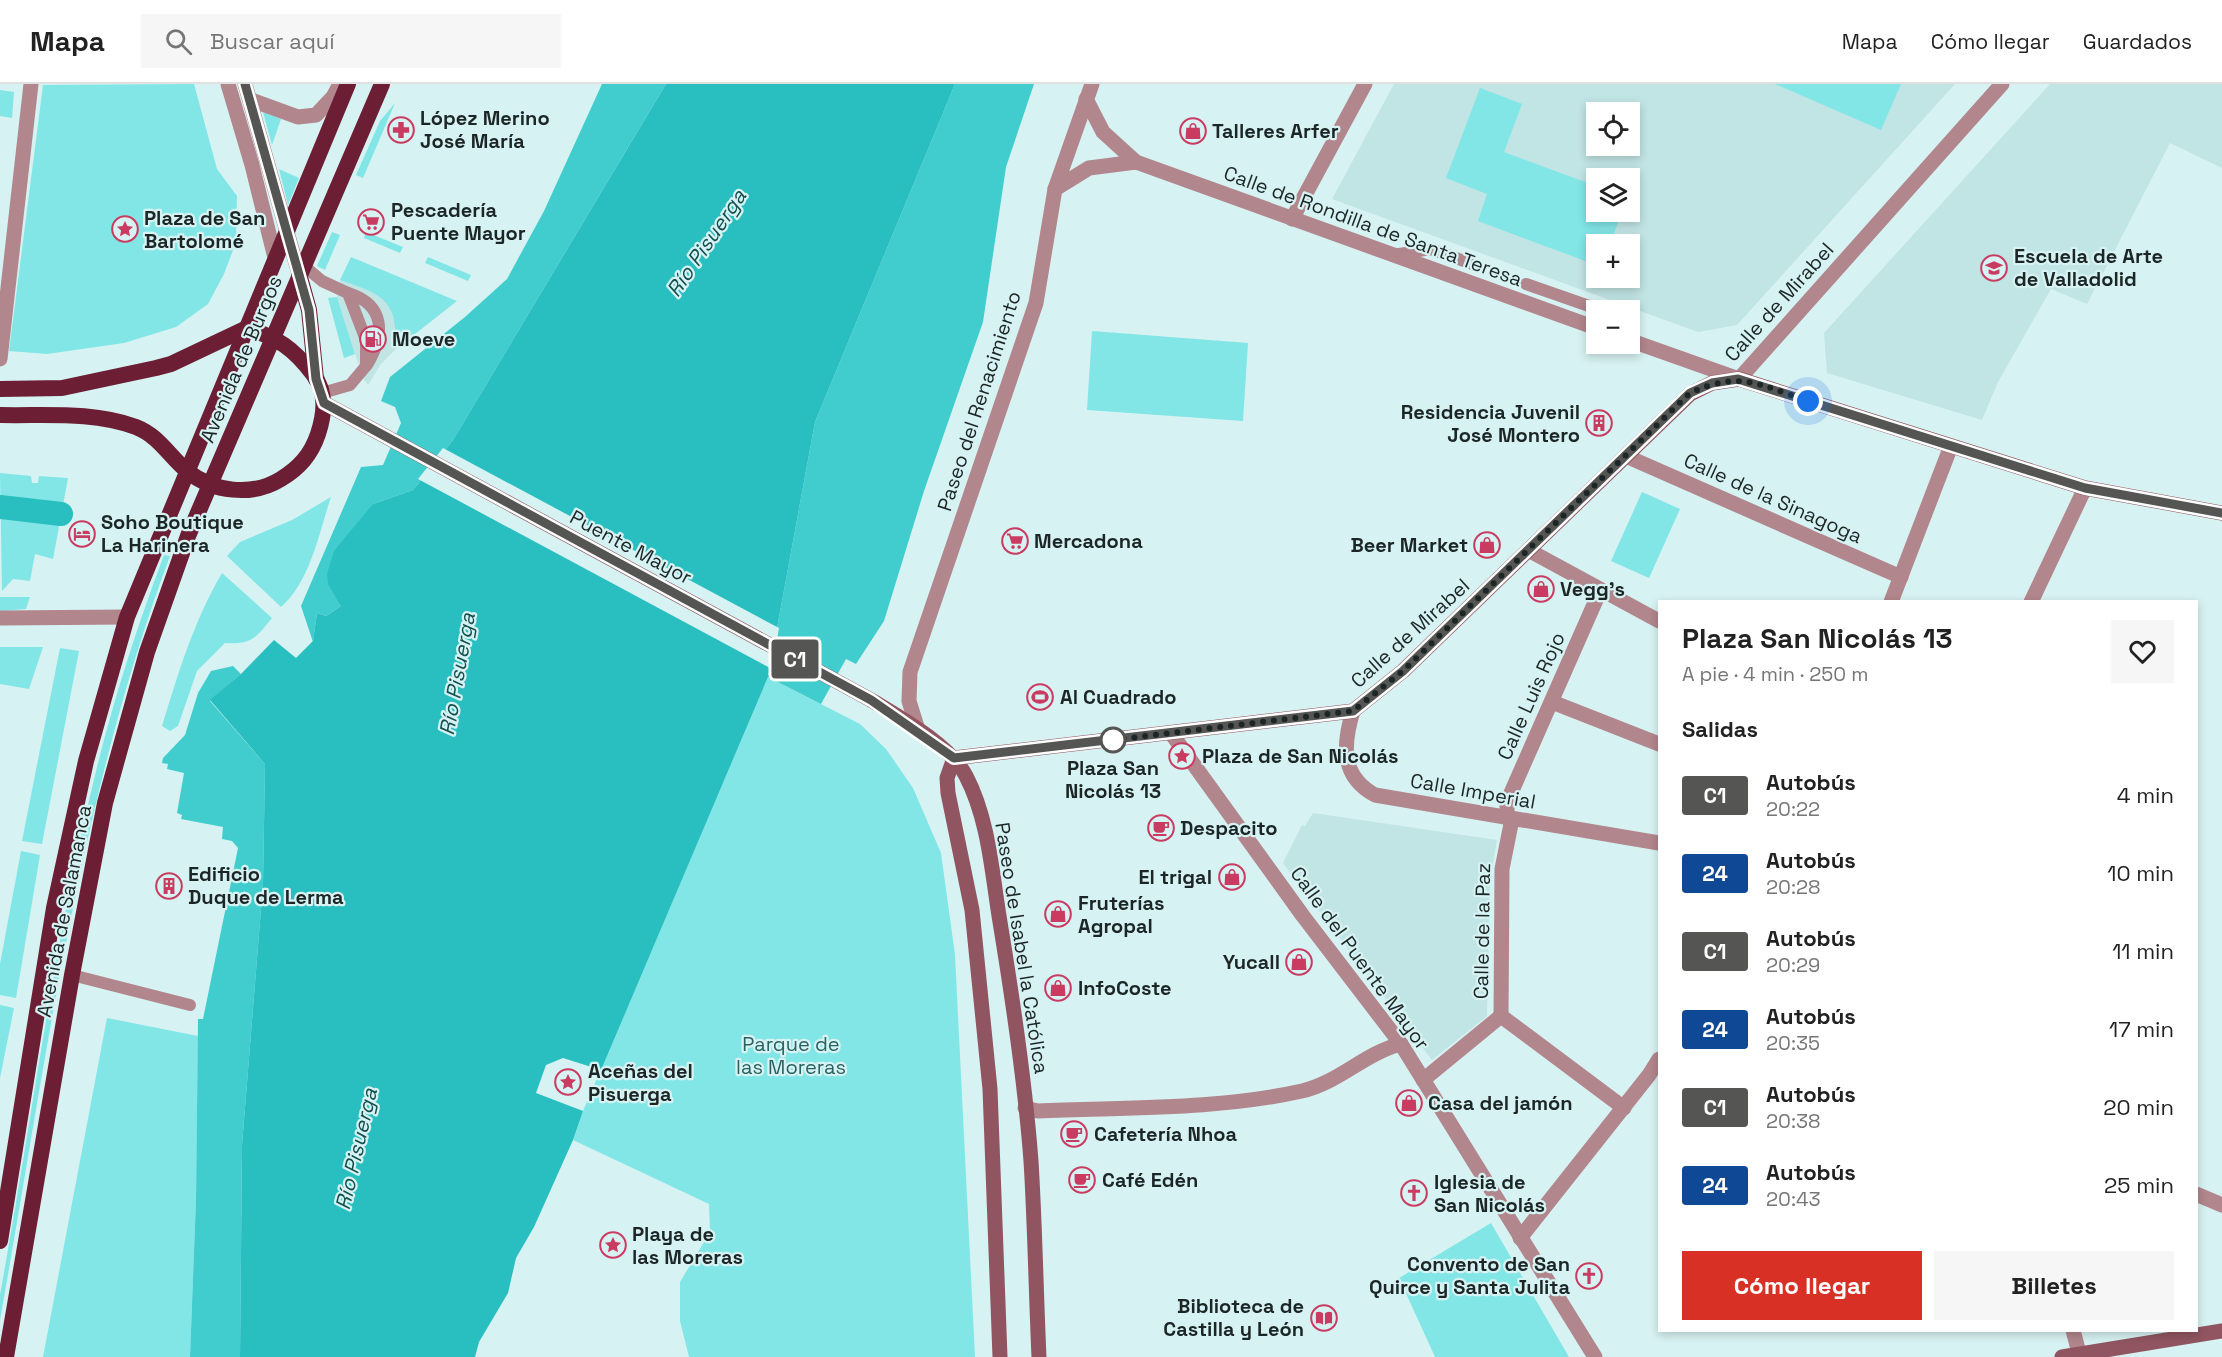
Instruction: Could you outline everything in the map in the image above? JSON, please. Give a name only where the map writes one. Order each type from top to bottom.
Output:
[{"type":"highway","name":"Avenida de Burgos","points":[[187,471],[348,84]]},
{"type":"highway","name":"Avenida de Burgos","points":[[210,485],[382,84]]},
{"type":"highway","points":[[0,415],[98,417],[137,427],[159,441],[187,471],[210,485],[251,490],[270,486],[293,471],[311,453],[318,434],[321,392],[301,270]]},
{"type":"highway","points":[[0,389],[62,388],[156,368],[171,364],[247,328],[274,337],[291,350],[321,392]]},
{"type":"highway","name":"Avenida de Salamanca","points":[[0,1241],[4,1192],[54,908],[86,761],[127,617],[187,471]]},
{"type":"highway","name":"Avenida de Salamanca","points":[[6,1357],[72,975],[105,803],[147,652],[188,536],[210,485]]},
{"type":"main road","points":[[1738,379],[2085,488],[2222,513]]},
{"type":"main road","name":"Calle de Mirabel","points":[[1353,711],[1403,671],[1628,457],[1690,393],[1712,383],[1738,379]]},
{"type":"main road","name":"Puente Mayor","points":[[321,392],[385,438],[835,680],[918,730]]},
{"type":"main road","points":[[918,730],[954,758],[1353,711]]},
{"type":"main road","points":[[954,758],[947,778],[948,792],[972,910],[990,1089],[1000,1357]]},
{"type":"main road","name":"Paseo de Isabel la Católica","points":[[954,758],[966,776],[987,841],[1010,985],[1031,1161],[1039,1357]]},
{"type":"main road","points":[[2062,1357],[2222,1331]]},
{"type":"street","points":[[0,359],[31,84]]},
{"type":"street","points":[[228,84],[250,158],[275,258]]},
{"type":"street","points":[[246,84],[287,233],[301,270]]},
{"type":"street","points":[[251,100],[298,117],[316,114],[333,97],[340,84]]},
{"type":"street","name":"Paseo del Renacimiento","points":[[918,730],[909,701],[910,672],[1036,303],[1055,189],[1092,84]]},
{"type":"street","points":[[1292,219],[1365,84]]},
{"type":"street","name":"Calle de Mirabel","points":[[1738,379],[2002,84]]},
{"type":"street","name":"Calle de Rondilla de Santa Teresa","points":[[1086,99],[1103,132],[1136,162],[1586,324]]},
{"type":"street","name":"Calle de Rondilla de Santa Teresa","points":[[1055,189],[1089,168],[1136,162]]},
{"type":"street","points":[[1640,344],[1738,379]]},
{"type":"street","points":[[1892,600],[1951,446]]},
{"type":"street","name":"Calle de la Sinagoga","points":[[1628,457],[1901,577]]},
{"type":"street","points":[[2032,600],[2085,488]]},
{"type":"street","points":[[1530,551],[1658,620]]},
{"type":"street","name":"Calle Luis Rojo","points":[[1509,819],[1507,802],[1600,591]]},
{"type":"street","points":[[0,618],[127,617]]},
{"type":"street","points":[[1552,702],[1658,744]]},
{"type":"street","name":"Calle Imperial","points":[[1353,711],[1346,750],[1353,776],[1363,788],[1375,795],[1658,843]]},
{"type":"street","name":"Calle del Puente Mayor","points":[[1171,733],[1296,907],[1401,1044],[1595,1357]]},
{"type":"street","name":"Calle de la Paz","points":[[1423,1080],[1501,1016],[1502,869],[1509,819]]},
{"type":"street","points":[[1501,1016],[1624,1108]]},
{"type":"street","points":[[1025,1108],[1038,1112],[1220,1104],[1304,1091],[1375,1053],[1401,1044]]},
{"type":"street","points":[[1520,1238],[1624,1108],[1658,1060]]},
{"type":"street","points":[[2198,1195],[2222,1205]]},
{"type":"street","points":[[2073,1332],[2079,1355]]},
{"type":"lane","points":[[1393,255],[1431,249],[1478,266]]},
{"type":"lane","points":[[301,270],[348,293],[366,340],[366,366],[350,385],[321,392]]},
{"type":"lane","points":[[1526,284],[1586,305]]},
{"type":"lane","points":[[72,975],[190,1005]]},
{"type":"shaded area","points":[[602,84],[666,84],[453,440],[413,490],[373,504],[341,606],[326,616],[317,613],[313,642],[301,606],[361,467],[383,465],[401,423],[395,407],[381,401],[390,377],[465,317],[507,279],[544,211]]},
{"type":"shaded area","points":[[955,84],[1034,84],[1006,167],[983,322],[924,491],[884,621],[856,664],[846,659],[821,704],[768,677],[815,422]]},
{"type":"shaded area","points":[[1394,84],[1955,84],[1737,325],[1698,332],[1640,311],[1640,300],[1610,300],[1332,199]]},
{"type":"shaded area","name":"Escuela de Arte de Valladolid","points":[[2050,84],[2222,84],[2222,168],[2170,143],[2087,304],[2051,289],[1998,382],[1982,420],[1827,373],[1824,333]]},
{"type":"shaded area","name":"Moeve","points":[[340,280],[374,291],[388,302],[397,329],[396,349],[381,364],[368,385],[363,378],[337,297]]},
{"type":"shaded area","points":[[233,666],[241,674],[210,701],[265,764],[263,884],[242,1145],[240,1357],[190,1357],[196,1199],[198,1019],[203,1019],[238,848],[232,841],[222,839],[223,827],[181,819],[182,815],[177,813],[184,773],[167,769],[168,764],[162,763],[163,758],[185,735],[198,693],[211,671]]},
{"type":"shaded area","points":[[1313,813],[1497,840],[1490,879],[1487,1016],[1432,1060],[1283,863],[1302,825],[1305,826]]},
{"type":"green space","name":"Plaza de San Bartolomé","points":[[194,84],[217,169],[237,196],[236,242],[224,274],[208,304],[176,327],[124,343],[47,354],[9,351],[43,85]]},
{"type":"green space","points":[[1775,84],[1901,84],[1881,130]]},
{"type":"green space","points":[[1480,88],[1522,104],[1504,152],[1586,182],[1586,222],[1618,222],[1614,234],[1586,234],[1586,261],[1478,221],[1487,194],[1446,178]]},
{"type":"green space","points":[[0,90],[14,92],[12,118],[0,116]]},
{"type":"green space","points":[[395,103],[363,178],[356,175],[380,121]]},
{"type":"green space","points":[[263,112],[281,119],[272,145]]},
{"type":"green space","points":[[279,169],[299,178],[288,205]]},
{"type":"green space","points":[[332,232],[340,235],[325,270],[317,266]]},
{"type":"green space","points":[[366,232],[403,247],[400,253],[364,238]]},
{"type":"green space","points":[[351,257],[457,301],[396,349],[394,319],[385,301],[367,290],[340,280]]},
{"type":"green space","points":[[428,257],[471,275],[468,281],[425,263]]},
{"type":"green space","points":[[337,297],[355,354],[344,358],[328,298]]},
{"type":"green space","points":[[1092,331],[1248,343],[1243,421],[1087,410]]},
{"type":"green space","points":[[0,473],[31,476],[32,483],[38,483],[39,476],[68,478],[53,559],[35,554],[30,581],[13,579],[2,591]]},
{"type":"green space","points":[[1642,492],[1680,509],[1649,578],[1611,561]]},
{"type":"green space","points":[[331,497],[306,571],[291,597],[281,607],[227,556],[240,542],[292,520]]},
{"type":"green space","points":[[164,555],[170,556],[138,649],[111,743],[88,838],[50,1030],[0,1320],[0,1295],[44,1030],[82,832],[119,686]]},
{"type":"green space","points":[[222,573],[272,618],[252,639],[241,643],[225,643],[197,671],[178,726],[170,731],[162,726],[181,667],[203,610]]},
{"type":"green space","points":[[0,597],[30,597],[26,609],[0,611]]},
{"type":"green space","points":[[0,647],[43,647],[29,689],[0,684]]},
{"type":"green space","points":[[60,648],[79,651],[42,844],[22,841]]},
{"type":"green space","name":"Parque de las Moreras","points":[[768,677],[860,724],[886,749],[913,788],[941,853],[955,955],[975,1357],[689,1357],[680,1321],[680,1282],[710,1232],[709,1204],[573,1140],[583,1111]]},
{"type":"green space","points":[[21,851],[40,855],[16,998],[0,995],[0,964]]},
{"type":"green space","points":[[0,1005],[14,1008],[0,1078]]},
{"type":"green space","points":[[107,1018],[198,1036],[196,1199],[190,1357],[43,1357]]},
{"type":"green space","points":[[1491,1223],[1569,1357],[1435,1357],[1399,1278]]},
{"type":"water","name":"Río Pisuerga","points":[[666,84],[955,84],[815,422],[768,677],[601,1070],[563,1058],[546,1065],[536,1093],[583,1111],[573,1140],[534,1227],[516,1258],[508,1293],[479,1342],[475,1357],[240,1357],[242,1145],[263,884],[265,764],[210,700],[241,674],[274,640],[296,658],[313,641],[317,613],[326,616],[341,606],[328,584],[327,574],[334,551],[373,504],[413,490],[453,440]]},
{"type":"pier","points":[[443,448],[779,628],[772,669],[418,479]]},
{"type":"waterway","points":[[0,507],[61,514]]},
{"type":"bus line","name":"C1","points":[[245,84],[309,310],[316,356],[316,379],[324,403],[871,700],[918,730],[954,758],[1330,716],[1353,711],[1403,671],[1628,457],[1690,393],[1712,383],[1738,379],[2085,488],[2222,513]]},
{"type":"place","name":"López Merino José María","points":[[401,130]]},
{"type":"place","name":"Talleres Arfer","points":[[1193,131]]},
{"type":"place","name":"Pescadería Puente Mayor","points":[[371,222]]},
{"type":"place","name":"Plaza de San Bartolomé","points":[[125,229]]},
{"type":"place","name":"Escuela de Arte de Valladolid","points":[[1994,268]]},
{"type":"place","name":"Moeve","points":[[373,339]]},
{"type":"place","name":"Residencia Juvenil José Montero","points":[[1599,423]]},
{"type":"place","name":"Soho Boutique La Harinera","points":[[82,534]]},
{"type":"place","name":"Mercadona","points":[[1015,541]]},
{"type":"place","name":"Beer Market","points":[[1487,545]]},
{"type":"place","name":"Vegg's","points":[[1541,589]]},
{"type":"place","name":"Al Cuadrado","points":[[1040,697]]},
{"type":"place","name":"Plaza San Nicolás 13","points":[[1113,740]]},
{"type":"place","name":"Plaza de San Nicolás","points":[[1182,756]]},
{"type":"place","name":"Despacito","points":[[1161,828]]},
{"type":"place","name":"El trigal","points":[[1232,877]]},
{"type":"place","name":"Edificio Duque de Lerma","points":[[169,886]]},
{"type":"place","name":"Fruterías Agropal","points":[[1058,914]]},
{"type":"place","name":"Yucall","points":[[1299,962]]},
{"type":"place","name":"InfoCoste","points":[[1058,988]]},
{"type":"place","name":"Aceñas del Pisuerga","points":[[568,1082]]},
{"type":"place","name":"Casa del jamón","points":[[1409,1103]]},
{"type":"place","name":"Cafetería Nhoa","points":[[1074,1134]]},
{"type":"place","name":"Café Edén","points":[[1082,1180]]},
{"type":"place","name":"Iglesia de San Nicolás","points":[[1414,1193]]},
{"type":"place","name":"Playa de las Moreras","points":[[613,1245]]},
{"type":"place","name":"Convento de San Quirce y Santa Julita","points":[[1589,1276]]},
{"type":"place","name":"Biblioteca de Castilla y León","points":[[1324,1318]]},
{"type":"route","points":[[1113,740],[1330,716],[1353,711],[1403,671],[1628,457],[1690,393],[1712,383],[1738,379],[1808,401]]}]
